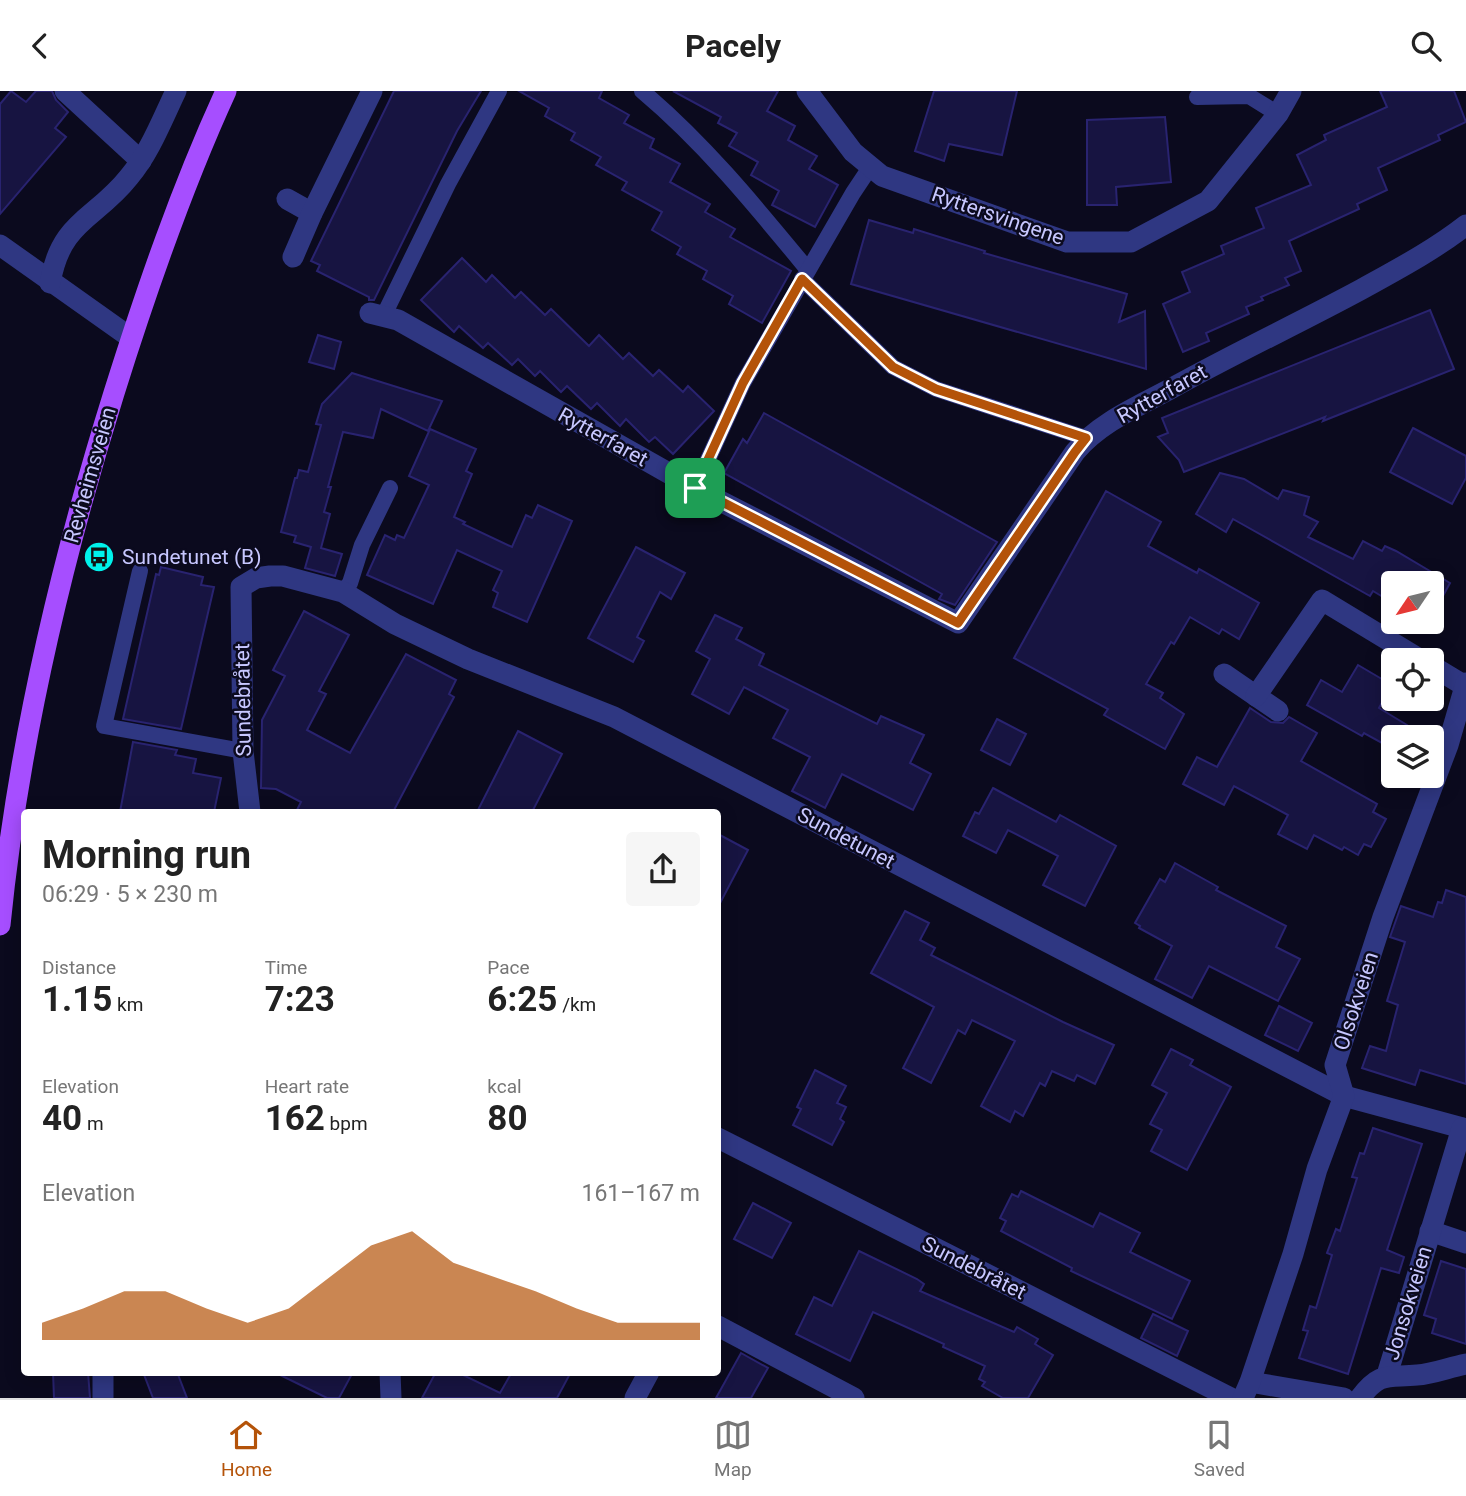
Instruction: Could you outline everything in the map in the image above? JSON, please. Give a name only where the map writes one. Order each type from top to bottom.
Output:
[{"type":"main road","name":"Revheimsveien","points":[[0,925],[3,874],[24,752],[60,583],[86,482],[162,247],[226,91]]},
{"type":"street","points":[[65,91],[141,161]]},
{"type":"street","points":[[50,283],[60,246],[72,229],[115,193],[141,161],[176,91]]},
{"type":"street","points":[[293,257],[312,212],[372,91]]},
{"type":"street","name":"Ryttersvingene","points":[[807,91],[853,152],[882,176],[1067,242],[1131,242],[1208,201],[1278,114],[1291,91]]},
{"type":"street","points":[[287,199],[312,212]]},
{"type":"street","name":"Rytterfaret","points":[[377,315],[398,320],[695,488],[958,623],[1086,438],[1212,366],[1399,268],[1445,241],[1466,225]]},
{"type":"street","points":[[0,245],[131,338]]},
{"type":"street","name":"Sundetunet","points":[[241,587],[256,578],[283,576],[343,592],[395,624],[468,659],[614,717],[1343,1096],[1464,1128]]},
{"type":"street","name":"Sundebråtet","points":[[241,587],[243,751],[250,809]]},
{"type":"street","points":[[1256,696],[1322,600],[1401,648]]},
{"type":"street","name":"Olsokveien","points":[[1343,1096],[1335,1065],[1383,917],[1448,745],[1466,685],[1444,673]]},
{"type":"street","points":[[1224,674],[1278,711]]},
{"type":"street","points":[[1343,1096],[1247,1390],[1344,1398]]},
{"type":"street","name":"Jonsokveien","points":[[1387,1375],[1464,1128]]},
{"type":"street","name":"Sundebråtet","points":[[721,1139],[1231,1398]]},
{"type":"street","name":"Jonsokveien","points":[[1430,1231],[1466,1243]]},
{"type":"street","points":[[721,1327],[854,1398]]},
{"type":"street","name":"Jonsokveien","points":[[1360,1398],[1368,1387],[1387,1375],[1418,1375],[1466,1364]]},
{"type":"street","points":[[103,1376],[103,1398]]},
{"type":"street","points":[[390,1376],[391,1398]]},
{"type":"street","points":[[635,1398],[647,1376]]},
{"type":"lane","points":[[377,315],[499,91]]},
{"type":"lane","points":[[642,91],[673,117],[734,182],[805,274],[893,367],[936,389],[1086,438]]},
{"type":"lane","points":[[1197,97],[1249,96],[1278,114]]},
{"type":"lane","points":[[695,488],[743,383],[871,166]]},
{"type":"lane","points":[[343,592],[390,488]]},
{"type":"lane","points":[[140,571],[104,726],[243,751]]},
{"type":"building","points":[[11,91],[26,102],[36,91],[52,91],[56,100],[68,112],[55,128],[66,137],[0,214],[0,104]]},
{"type":"building","points":[[394,91],[481,91],[457,131],[374,300],[369,300],[369,297],[317,271],[320,265],[311,261]]},
{"type":"building","points":[[519,91],[602,91],[599,98],[629,115],[624,123],[654,139],[650,148],[680,164],[670,182],[710,204],[705,212],[735,229],[730,237],[791,271],[762,323],[729,304],[733,296],[703,279],[707,271],[677,254],[681,247],[652,230],[662,212],[622,190],[627,182],[596,165],[601,157],[571,140],[575,133],[545,116],[549,108]]},
{"type":"building","points":[[673,91],[778,91],[767,111],[795,126],[788,140],[817,156],[809,169],[838,185],[815,227],[772,205],[779,191],[751,175],[758,162],[729,146],[737,133],[718,123],[721,117]]},
{"type":"building","points":[[934,91],[1017,91],[1002,155],[949,144],[944,161],[915,151]]},
{"type":"building","points":[[1380,91],[1454,91],[1466,122],[1438,135],[1440,140],[1378,168],[1387,190],[1357,204],[1359,209],[1289,241],[1301,271],[1285,278],[1289,285],[1261,297],[1263,300],[1246,307],[1249,314],[1206,333],[1209,341],[1183,352],[1163,304],[1190,292],[1182,272],[1224,254],[1221,246],[1264,228],[1256,208],[1311,185],[1297,155],[1326,140],[1324,135],[1387,107]]},
{"type":"building","points":[[1165,117],[1171,182],[1116,187],[1117,205],[1087,205],[1087,120]]},
{"type":"building","points":[[869,220],[913,233],[914,229],[985,251],[984,253],[1127,294],[1119,322],[1145,311],[1146,369],[851,284]]},
{"type":"building","points":[[462,258],[486,282],[492,275],[515,298],[521,292],[545,315],[551,309],[589,346],[599,335],[623,359],[629,353],[653,376],[659,370],[683,392],[688,386],[714,411],[673,454],[655,437],[649,442],[626,419],[620,426],[597,403],[591,409],[567,386],[561,392],[540,371],[535,376],[518,359],[512,365],[488,343],[483,348],[459,326],[454,332],[421,300]]},
{"type":"building","points":[[1430,310],[1454,369],[1184,472],[1179,460],[1158,437],[1168,433],[1162,418]]},
{"type":"building","points":[[318,335],[341,342],[334,369],[309,362]]},
{"type":"building","points":[[352,373],[442,401],[428,431],[381,409],[373,438],[343,432],[328,487],[331,487],[324,512],[330,514],[321,548],[342,554],[335,576],[305,568],[311,547],[294,542],[296,536],[281,532],[295,478],[299,470],[308,472],[321,425],[316,424],[322,404]]},
{"type":"building","points":[[764,413],[997,542],[955,605],[939,599],[942,594],[724,473],[743,439],[747,443]]},
{"type":"building","points":[[1413,428],[1466,456],[1466,478],[1452,504],[1390,472]]},
{"type":"building","points":[[430,429],[476,449],[466,471],[472,474],[454,517],[465,522],[463,524],[512,547],[526,515],[532,518],[538,505],[572,521],[527,622],[493,607],[498,593],[493,590],[502,571],[457,550],[433,604],[367,575],[385,535],[395,540],[397,535],[404,538],[429,485],[409,476]]},
{"type":"building","points":[[1220,473],[1244,479],[1278,499],[1283,490],[1309,497],[1304,515],[1318,522],[1308,537],[1353,559],[1363,541],[1382,551],[1385,546],[1430,571],[1381,571],[1381,596],[1373,591],[1370,596],[1233,519],[1226,532],[1196,514]]},
{"type":"building","points":[[1106,491],[1161,522],[1148,546],[1197,573],[1199,569],[1259,603],[1239,639],[1222,629],[1219,634],[1190,617],[1174,644],[1171,642],[1146,684],[1163,693],[1160,698],[1184,714],[1165,749],[1104,715],[1108,709],[1014,658]]},
{"type":"building","points":[[636,547],[685,573],[671,599],[660,592],[637,637],[644,641],[633,662],[588,638]]},
{"type":"building","points":[[161,567],[203,577],[201,585],[214,587],[181,729],[123,719],[156,574],[159,575]]},
{"type":"building","points":[[1444,579],[1450,583],[1444,594]]},
{"type":"building","points":[[304,611],[349,635],[319,691],[326,694],[307,730],[350,753],[406,654],[456,680],[449,694],[454,697],[395,809],[298,809],[301,802],[276,789],[261,788],[262,720],[285,676],[273,670]]},
{"type":"building","points":[[715,615],[742,628],[736,639],[764,654],[759,665],[877,724],[881,716],[924,735],[910,763],[931,774],[913,810],[842,774],[825,808],[792,791],[810,757],[773,738],[788,710],[744,687],[729,714],[692,694],[710,659],[696,651]]},
{"type":"building","points":[[1358,665],[1381,679],[1381,711],[1407,725],[1381,725],[1381,742],[1364,733],[1362,736],[1307,705],[1321,680],[1342,692]]},
{"type":"building","points":[[1250,708],[1271,722],[1283,723],[1289,717],[1317,733],[1301,761],[1377,804],[1373,812],[1386,819],[1371,847],[1364,844],[1358,855],[1314,835],[1307,849],[1278,834],[1288,815],[1234,786],[1224,805],[1183,784],[1197,757],[1217,767]]},
{"type":"building","points":[[997,719],[1026,734],[1010,765],[981,750]]},
{"type":"building","points":[[518,731],[562,754],[534,809],[479,809]]},
{"type":"building","points":[[133,742],[177,750],[175,755],[196,759],[193,773],[221,778],[215,809],[121,809]]},
{"type":"building","points":[[993,788],[1056,822],[1060,815],[1116,846],[1085,906],[1043,885],[1058,856],[1008,830],[996,853],[963,836],[975,812],[979,814]]},
{"type":"building","points":[[721,836],[748,850],[721,901]]},
{"type":"building","points":[[1175,863],[1218,887],[1216,890],[1286,926],[1276,947],[1300,959],[1278,1001],[1209,966],[1192,998],[1155,979],[1172,946],[1139,928],[1135,923],[1160,879],[1165,882]]},
{"type":"building","points":[[1446,890],[1466,897],[1466,1084],[1420,1070],[1415,1085],[1362,1068],[1370,1046],[1386,1051],[1398,1005],[1387,1001],[1405,942],[1390,937],[1401,906],[1433,917]]},
{"type":"building","points":[[905,911],[929,923],[920,940],[935,948],[931,955],[1114,1045],[1095,1084],[1077,1075],[1074,1081],[1052,1071],[1045,1086],[1040,1083],[1023,1116],[1015,1111],[1010,1122],[981,1106],[1015,1041],[972,1020],[965,1034],[958,1030],[931,1083],[903,1068],[934,1007],[871,973]]},
{"type":"building","points":[[1279,1006],[1312,1023],[1298,1051],[1265,1035]]},
{"type":"building","points":[[1171,1049],[1193,1060],[1190,1065],[1231,1087],[1187,1170],[1151,1151],[1162,1130],[1150,1124],[1167,1093],[1152,1085]]},
{"type":"building","points":[[815,1070],[846,1086],[837,1103],[846,1107],[840,1119],[844,1122],[832,1145],[793,1125],[801,1109],[797,1107]]},
{"type":"building","points":[[1373,1128],[1422,1144],[1387,1250],[1404,1257],[1399,1273],[1381,1268],[1348,1374],[1299,1358],[1308,1331],[1303,1330],[1310,1306],[1316,1308],[1332,1255],[1327,1253],[1336,1229],[1340,1231],[1357,1178],[1352,1177],[1360,1153],[1364,1154]]},
{"type":"building","points":[[1021,1191],[1093,1227],[1100,1213],[1140,1233],[1130,1252],[1190,1281],[1172,1319],[1071,1271],[1072,1268],[1001,1231],[1006,1221],[1000,1218],[1012,1194],[1018,1197]]},
{"type":"building","points":[[753,1203],[791,1223],[772,1258],[734,1239]]},
{"type":"building","points":[[859,1251],[917,1279],[924,1284],[920,1291],[1014,1332],[1017,1327],[1038,1339],[1035,1344],[1053,1355],[1028,1398],[1003,1398],[982,1386],[985,1382],[979,1379],[985,1366],[873,1312],[850,1361],[796,1334],[814,1297],[832,1306]]},
{"type":"building","points":[[1441,1261],[1466,1269],[1466,1344],[1432,1333],[1436,1319],[1424,1315]]},
{"type":"building","points":[[1153,1314],[1188,1331],[1177,1356],[1141,1338]]},
{"type":"building","points":[[741,1353],[768,1368],[751,1398],[716,1398]]},
{"type":"building","points":[[53,1376],[88,1376],[90,1398],[54,1398]]},
{"type":"building","points":[[145,1376],[179,1376],[187,1398],[153,1398]]},
{"type":"building","points":[[282,1376],[351,1376],[339,1398],[327,1398]]},
{"type":"building","points":[[434,1376],[465,1376],[500,1393],[510,1376],[569,1376],[557,1398],[422,1398]]},
{"type":"place","name":"Sundetunet (B)","points":[[99,557]]},
{"type":"route","points":[[802,279],[893,367],[936,389],[1086,438],[958,623],[695,488],[743,383],[802,279]]}]
